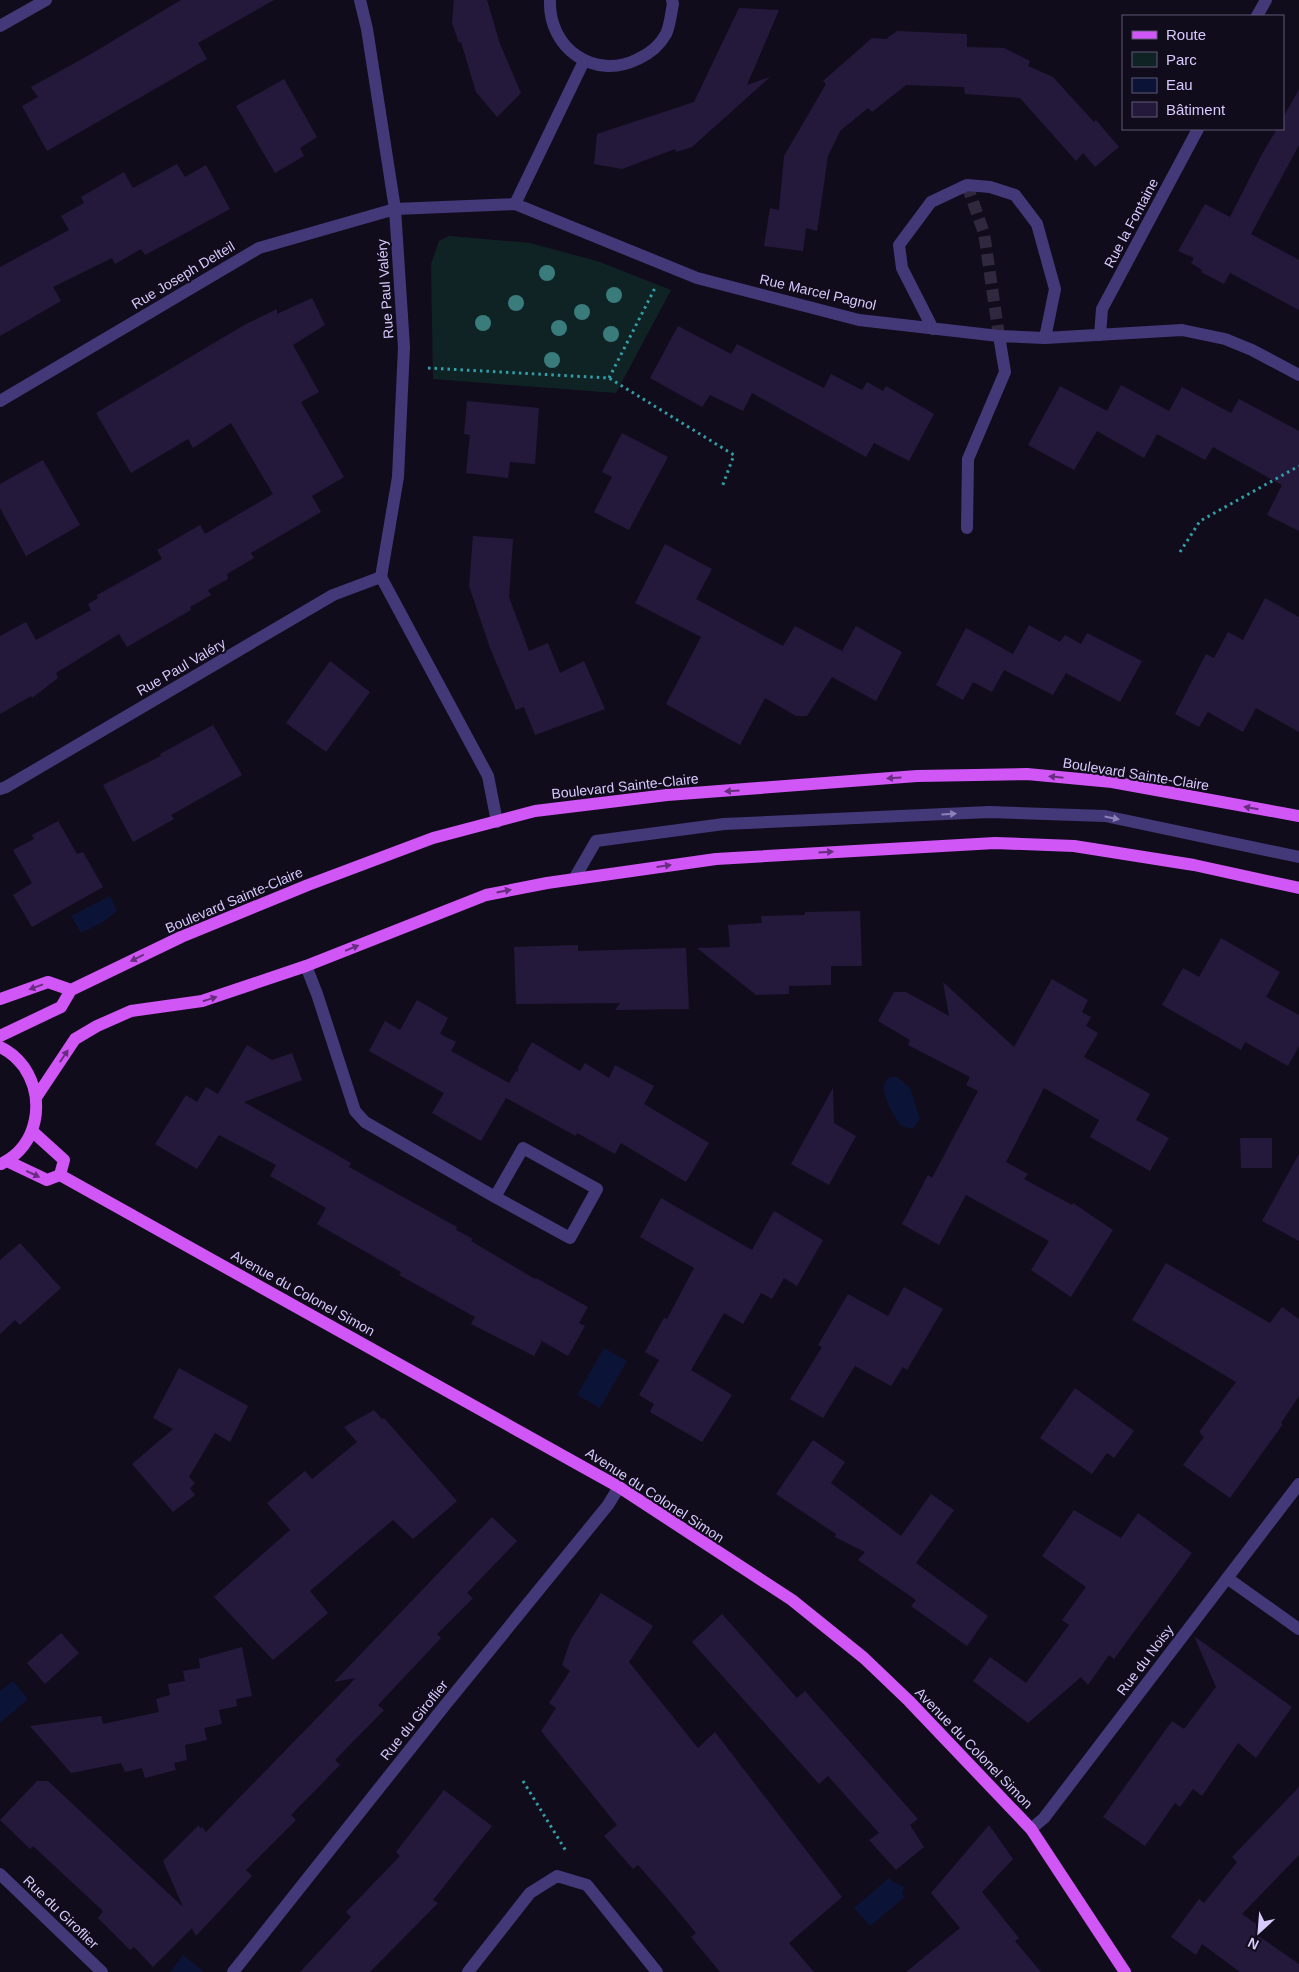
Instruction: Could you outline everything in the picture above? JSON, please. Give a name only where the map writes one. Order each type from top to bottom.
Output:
[{"type":"main road","name":"Boulevard Sainte-Claire","points":[[0,1036],[61,1008],[71,990],[181,937],[308,885],[433,838],[535,811],[668,796],[917,776],[1027,774],[1112,782],[1299,816]]},
{"type":"main road","points":[[36,1096],[76,1040],[97,1026],[131,1011],[202,1001],[306,966],[486,895],[574,879],[716,859],[995,843],[1084,848],[1194,865],[1299,888]]},
{"type":"main road","points":[[0,999],[48,982],[71,990]]},
{"type":"main road","points":[[0,1048],[20,1061],[31,1077],[36,1096],[37,1114],[32,1131],[22,1148],[3,1163]]},
{"type":"main road","points":[[32,1131],[64,1160],[60,1175]]},
{"type":"main road","name":"Avenue du Colonel Simon","points":[[3,1163],[47,1180],[60,1175],[619,1487],[792,1600],[864,1658],[909,1701],[1031,1829],[1125,1972]]},
{"type":"street","points":[[0,26],[46,0]]},
{"type":"street","name":"Rue Paul Valéry","points":[[0,789],[333,595],[381,577],[398,477],[404,347],[395,209],[367,29],[360,0]]},
{"type":"street","points":[[550,0],[550,12],[556,33],[567,48],[584,61],[605,67],[626,65],[650,53],[666,34],[673,4],[672,0]]},
{"type":"street","points":[[1258,15],[1266,0]]},
{"type":"street","points":[[515,204],[584,61]]},
{"type":"street","name":"Rue la Fontaine","points":[[1100,335],[1102,309],[1197,130]]},
{"type":"street","points":[[933,329],[902,268],[899,245],[931,202],[967,185],[990,187],[1015,194],[1037,224],[1055,289],[1045,338]]},
{"type":"street","name":"Rue Marcel Pagnol","points":[[395,209],[515,204],[697,278],[859,320],[999,336],[1045,338],[1182,330],[1225,339],[1252,350],[1299,375]]},
{"type":"street","name":"Rue Joseph Delteil","points":[[0,401],[259,248],[395,209]]},
{"type":"street","points":[[966,528],[968,459],[1005,372],[999,336]]},
{"type":"street","points":[[381,577],[488,776],[497,822]]},
{"type":"street","points":[[574,879],[596,841],[724,824],[989,812],[1105,816],[1299,857]]},
{"type":"street","points":[[306,966],[318,994],[355,1111],[365,1122],[495,1197],[570,1238],[597,1189],[523,1148],[495,1197]]},
{"type":"street","name":"Rue du Noisy","points":[[1031,1829],[1044,1818],[1299,1484]]},
{"type":"street","name":"Rue du Giroflier","points":[[233,1972],[434,1719],[608,1505],[619,1487]]},
{"type":"street","points":[[1227,1578],[1299,1629]]},
{"type":"street","name":"Rue du Giroflier","points":[[0,1874],[102,1972]]},
{"type":"street","points":[[468,1972],[530,1893],[557,1876],[587,1885],[657,1972]]},
{"type":"path","points":[[608,378],[666,266]]},
{"type":"path","points":[[403,366],[608,378],[734,455],[722,487]]},
{"type":"path","points":[[1180,552],[1200,521],[1299,466]]},
{"type":"path","points":[[522,1782],[587,1885]]},
{"type":"green space","points":[[449,236],[530,243],[597,261],[671,290],[616,393],[433,379],[431,264],[439,241]]},
{"type":"water","points":[[110,896],[117,911],[103,922],[81,933],[71,916]]},
{"type":"water","points":[[891,1077],[897,1077],[910,1088],[920,1119],[913,1129],[901,1126],[884,1093],[886,1081]]},
{"type":"water","points":[[604,1348],[627,1361],[600,1408],[577,1395]]},
{"type":"water","points":[[13,1681],[28,1699],[0,1723],[0,1691]]},
{"type":"water","points":[[889,1878],[903,1886],[902,1894],[905,1897],[870,1926],[854,1908]]},
{"type":"water","points":[[183,1955],[203,1971],[170,1972]]},
{"type":"building","points":[[181,0],[274,0],[198,43],[207,59],[47,151],[22,106],[38,97],[31,87],[91,54]]},
{"type":"building","points":[[454,0],[487,0],[500,44],[521,93],[497,117],[476,92],[461,42],[459,43],[452,23]]},
{"type":"building","points":[[739,8],[779,10],[747,85],[770,77],[692,147],[676,152],[675,149],[622,169],[594,164],[597,134],[694,102]]},
{"type":"building","points":[[897,31],[967,34],[967,47],[1004,48],[1030,61],[1028,66],[1053,77],[1094,122],[1096,120],[1119,147],[1095,167],[1083,153],[1076,161],[1020,98],[965,94],[964,87],[906,85],[872,112],[868,108],[840,131],[828,156],[817,231],[806,228],[803,251],[764,246],[770,208],[779,210],[784,156],[826,84],[823,81],[872,38],[886,39]]},
{"type":"building","points":[[284,79],[317,137],[300,148],[304,156],[275,173],[236,106]]},
{"type":"building","points":[[1299,89],[1299,145],[1251,234],[1299,260],[1299,310],[1230,273],[1224,284],[1201,272],[1202,270],[1191,263],[1194,258],[1178,251],[1205,204],[1230,217],[1276,130],[1284,130],[1284,116]]},
{"type":"building","points":[[177,164],[185,177],[206,165],[230,209],[145,255],[141,249],[115,264],[112,258],[53,287],[61,301],[0,336],[0,267],[69,230],[61,216],[84,203],[81,197],[124,172],[133,188]]},
{"type":"building","points":[[312,298],[325,325],[293,345],[319,392],[301,402],[344,477],[312,496],[321,512],[251,553],[254,558],[227,574],[228,579],[208,590],[211,595],[190,607],[191,610],[127,647],[119,634],[56,673],[58,678],[32,698],[31,696],[0,714],[0,636],[26,622],[36,640],[91,610],[88,604],[98,598],[97,595],[162,559],[157,550],[200,525],[205,534],[273,494],[231,423],[193,448],[188,439],[131,473],[96,413],[246,324],[277,309],[277,314]]},
{"type":"building","points":[[678,326],[731,354],[737,344],[824,388],[831,374],[862,390],[867,382],[883,391],[886,386],[934,414],[909,461],[874,443],[866,457],[752,393],[743,411],[710,395],[702,407],[650,378]]},
{"type":"building","points":[[1121,385],[1169,411],[1182,387],[1231,413],[1239,399],[1299,431],[1299,531],[1267,515],[1282,485],[1213,447],[1205,460],[1157,434],[1144,458],[1097,431],[1074,470],[1028,445],[1060,386],[1107,411]]},
{"type":"building","points":[[467,401],[539,408],[535,464],[510,462],[508,478],[466,473],[470,435],[464,434]]},
{"type":"building","points":[[622,433],[668,457],[629,530],[594,512],[612,477],[602,472]]},
{"type":"building","points":[[43,460],[80,525],[26,556],[0,508],[0,484]]},
{"type":"building","points":[[473,536],[513,539],[509,597],[529,651],[548,643],[560,673],[584,661],[605,709],[535,735],[524,707],[516,710],[490,648],[469,586]]},
{"type":"building","points":[[665,544],[712,569],[696,599],[783,646],[795,626],[842,651],[856,626],[902,652],[876,701],[832,677],[807,716],[796,716],[765,698],[740,745],[666,704],[701,637],[635,603]]},
{"type":"building","points":[[1265,598],[1299,617],[1299,732],[1256,708],[1243,732],[1208,712],[1199,727],[1175,714],[1206,654],[1214,658],[1228,632],[1243,640]]},
{"type":"building","points":[[1029,625],[1060,642],[1065,635],[1081,644],[1087,633],[1142,661],[1120,702],[1066,673],[1053,695],[1004,670],[992,692],[973,682],[963,700],[936,685],[966,628],[1013,654]]},
{"type":"building","points":[[330,661],[370,692],[326,752],[286,723]]},
{"type":"building","points":[[213,725],[242,775],[171,815],[174,819],[133,842],[103,785],[161,756],[160,754]]},
{"type":"building","points":[[58,821],[77,854],[83,852],[103,887],[32,927],[13,895],[32,883],[13,850],[34,839],[32,835]]},
{"type":"building","points":[[860,911],[862,966],[831,966],[831,985],[789,986],[789,994],[756,995],[697,948],[730,947],[728,925],[762,923],[761,916],[805,915],[805,912]]},
{"type":"building","points":[[1221,938],[1280,972],[1266,997],[1299,1015],[1299,1046],[1288,1066],[1245,1042],[1241,1050],[1162,1005],[1183,968],[1199,977]]},
{"type":"building","points":[[578,945],[578,951],[686,948],[689,1009],[615,1010],[620,1003],[516,1004],[514,947]]},
{"type":"building","points":[[1052,979],[1088,1000],[1082,1012],[1091,1017],[1086,1026],[1098,1033],[1084,1057],[1150,1094],[1136,1120],[1169,1138],[1150,1171],[1090,1137],[1099,1120],[1044,1088],[1006,1162],[1028,1174],[1024,1179],[1072,1205],[1073,1203],[1113,1230],[1071,1297],[1031,1270],[1049,1241],[966,1195],[939,1245],[902,1224],[928,1175],[932,1178],[978,1091],[966,1085],[970,1077],[908,1045],[910,1040],[878,1021],[894,992],[906,992],[949,1016],[943,982],[1014,1047]]},
{"type":"building","points":[[417,1000],[448,1018],[440,1034],[456,1042],[451,1051],[509,1083],[516,1071],[518,1072],[518,1067],[532,1042],[580,1071],[585,1063],[609,1078],[615,1065],[654,1086],[644,1104],[709,1143],[686,1182],[621,1143],[615,1154],[577,1133],[576,1136],[506,1098],[481,1141],[432,1113],[444,1093],[369,1051],[385,1021],[400,1030]]},
{"type":"building","points":[[247,1045],[272,1060],[292,1053],[302,1080],[244,1102],[351,1163],[349,1167],[457,1227],[456,1230],[473,1239],[471,1241],[535,1279],[588,1307],[579,1323],[585,1326],[568,1356],[542,1341],[534,1356],[471,1324],[475,1317],[399,1275],[401,1272],[317,1224],[326,1208],[270,1176],[276,1165],[219,1135],[197,1169],[155,1144],[186,1095],[197,1102],[206,1087],[218,1094]]},
{"type":"building","points":[[833,1088],[834,1123],[856,1136],[829,1185],[791,1164]]},
{"type":"building","points":[[1240,1138],[1272,1138],[1272,1168],[1241,1168]]},
{"type":"building","points":[[1299,1154],[1299,1241],[1262,1221]]},
{"type":"building","points":[[661,1198],[752,1250],[774,1211],[823,1240],[797,1286],[784,1278],[772,1299],[761,1293],[743,1324],[724,1313],[691,1370],[732,1395],[702,1442],[650,1412],[654,1404],[639,1395],[659,1360],[645,1352],[664,1318],[667,1319],[694,1268],[640,1237]]},
{"type":"building","points":[[20,1243],[61,1288],[20,1325],[15,1320],[0,1334],[0,1260]]},
{"type":"building","points":[[1166,1263],[1270,1323],[1282,1307],[1299,1319],[1299,1396],[1281,1423],[1283,1424],[1230,1498],[1183,1465],[1204,1437],[1199,1432],[1236,1382],[1132,1320]]},
{"type":"building","points":[[904,1287],[943,1309],[907,1370],[903,1367],[891,1386],[855,1366],[823,1418],[790,1399],[822,1347],[818,1345],[848,1294],[888,1316]]},
{"type":"building","points":[[179,1368],[248,1406],[230,1442],[215,1433],[189,1477],[195,1483],[190,1488],[195,1495],[173,1512],[132,1464],[173,1429],[153,1418]]},
{"type":"building","points":[[1075,1388],[1134,1431],[1114,1458],[1107,1453],[1092,1474],[1040,1438]]},
{"type":"building","points":[[374,1410],[382,1419],[384,1418],[457,1501],[413,1539],[393,1520],[355,1552],[310,1591],[328,1613],[273,1660],[214,1597],[290,1530],[267,1503],[305,1471],[312,1479],[357,1442],[344,1427]]},
{"type":"building","points":[[813,1440],[845,1462],[831,1483],[901,1536],[931,1494],[954,1510],[916,1563],[988,1616],[967,1646],[911,1606],[916,1600],[858,1560],[865,1552],[835,1537],[836,1534],[776,1494]]},
{"type":"building","points":[[1074,1510],[1121,1538],[1138,1513],[1192,1553],[1114,1659],[1109,1655],[1088,1685],[1081,1677],[1028,1723],[973,1681],[990,1657],[1026,1683],[1069,1625],[1062,1620],[1086,1587],[1042,1556]]},
{"type":"building","points":[[492,1517],[517,1541],[467,1593],[473,1598],[437,1634],[441,1638],[378,1705],[384,1710],[335,1760],[340,1765],[291,1815],[296,1820],[246,1870],[252,1876],[196,1936],[192,1928],[153,1967],[134,1947],[130,1950],[98,1918],[103,1911],[33,1846],[30,1849],[0,1820],[37,1781],[48,1781],[183,1907],[163,1861],[199,1825],[200,1829],[202,1827],[206,1832],[351,1683],[355,1678],[334,1682]]},
{"type":"building","points":[[601,1593],[653,1626],[629,1662],[698,1748],[715,1732],[842,1897],[789,1943],[814,1972],[720,1972],[691,1937],[696,1933],[667,1898],[638,1865],[633,1869],[604,1836],[617,1825],[541,1731],[556,1708],[549,1703],[570,1671],[562,1665],[571,1639]]},
{"type":"building","points":[[722,1614],[797,1698],[805,1691],[918,1819],[910,1825],[924,1847],[896,1870],[869,1840],[879,1833],[828,1776],[819,1784],[692,1642]]},
{"type":"building","points":[[61,1633],[79,1653],[45,1684],[27,1663]]},
{"type":"building","points":[[1194,1636],[1292,1707],[1256,1758],[1238,1743],[1202,1796],[1193,1789],[1180,1807],[1175,1803],[1145,1846],[1103,1817],[1172,1721],[1184,1729],[1216,1687]]},
{"type":"building","points":[[242,1647],[252,1696],[236,1699],[237,1706],[219,1710],[222,1724],[204,1728],[207,1740],[185,1745],[187,1760],[174,1763],[176,1770],[145,1778],[142,1768],[125,1772],[121,1763],[71,1773],[30,1726],[101,1716],[103,1724],[159,1712],[156,1699],[170,1695],[168,1684],[185,1681],[183,1671],[200,1668],[199,1659]]},
{"type":"building","points":[[1299,1787],[1299,1855],[1242,1914],[1262,1928],[1257,1935],[1299,1964],[1299,1972],[1240,1972],[1202,1944],[1196,1955],[1171,1937],[1199,1899],[1204,1903],[1237,1862],[1232,1857]]},
{"type":"building","points":[[444,1790],[492,1826],[433,1900],[438,1903],[370,1972],[300,1972],[351,1917],[346,1912],[400,1856],[396,1852]]},
{"type":"building","points":[[989,1825],[1013,1859],[982,1892],[1019,1938],[1015,1941],[1041,1972],[906,1972],[960,1928],[931,1893]]},
{"type":"tunnel","points":[[967,185],[984,233],[999,336]]}]
